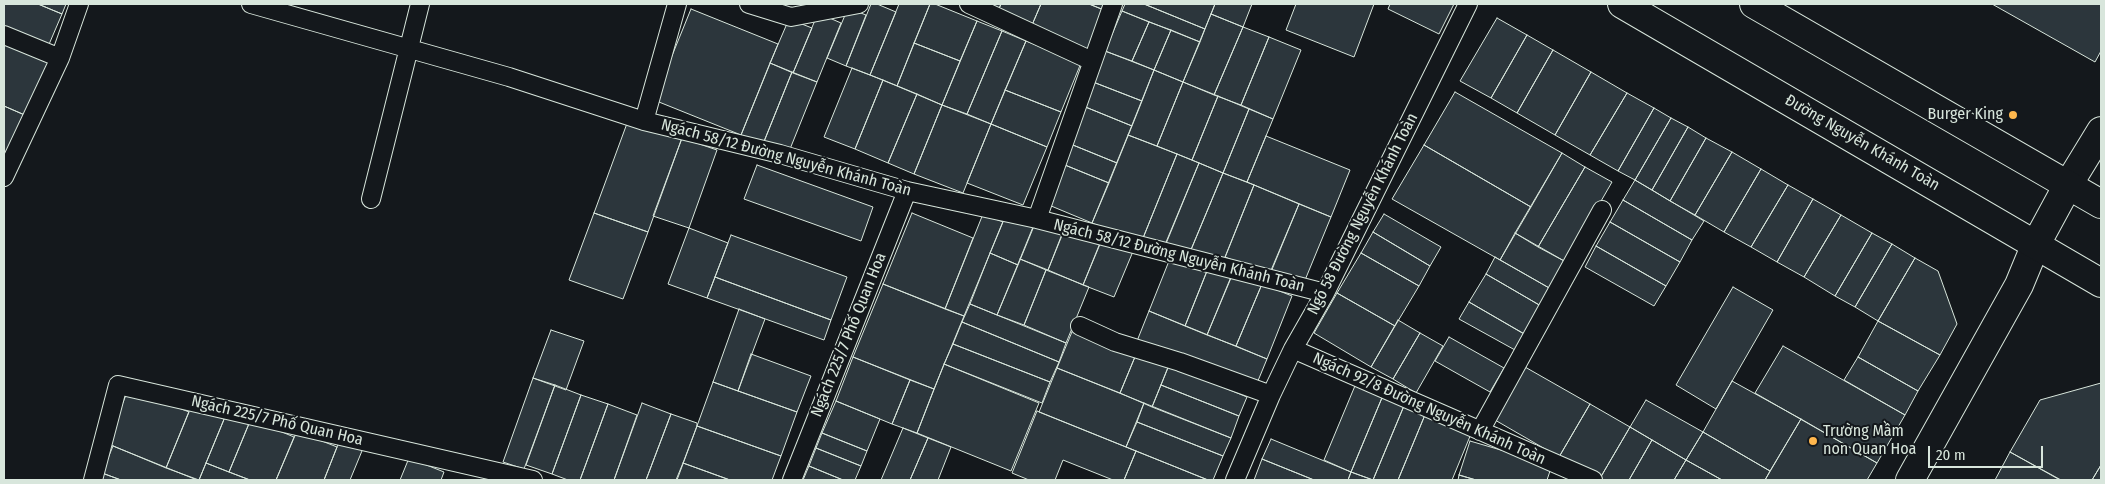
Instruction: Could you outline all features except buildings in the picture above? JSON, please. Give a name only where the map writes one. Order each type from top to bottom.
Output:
[{"type":"main road","name":"Đường Nguyễn Khánh Toàn","points":[[1622,4],[2101,283]]},
{"type":"main road","points":[[1754,4],[2101,204]]},
{"type":"main road","points":[[1910,480],[2019,285],[2036,244],[2068,185],[2101,131]]},
{"type":"lane","points":[[4,178],[60,58],[79,4]]},
{"type":"lane","name":"Ngách 58/12 Đường Nguyễn Khánh Toàn","points":[[251,4],[509,77],[644,121],[780,154],[906,190],[1037,219],[1325,293]]},
{"type":"lane","points":[[371,199],[420,4]]},
{"type":"lane","points":[[644,121],[676,4]]},
{"type":"lane","points":[[750,4],[791,18],[859,4]]},
{"type":"lane","points":[[969,4],[1092,61]]},
{"type":"lane","points":[[1037,219],[1113,4]]},
{"type":"lane","name":"Ngõ 58 Đường Nguyễn Khánh Toàn","points":[[1235,480],[1270,395],[1293,349],[1325,293],[1468,4]]},
{"type":"lane","points":[[4,35],[60,58]]},
{"type":"lane","name":"Ngách 225/7 Phố Quan Hoa","points":[[792,480],[906,190]]},
{"type":"lane","points":[[1480,431],[1602,210]]},
{"type":"lane","points":[[1080,326],[1115,342],[1180,362],[1270,395]]},
{"type":"lane","name":"Ngách 92/8 Đường Nguyễn Khánh Toàn","points":[[1293,349],[1593,480]]},
{"type":"lane","name":"Ngách 225/7 Phố Quan Hoa","points":[[93,480],[118,384],[533,480]]},
{"type":"place","name":"Burger King","points":[[2013,115]]},
{"type":"place","name":"Trường Mầm non Quan Hoa","points":[[1813,441]]}]
